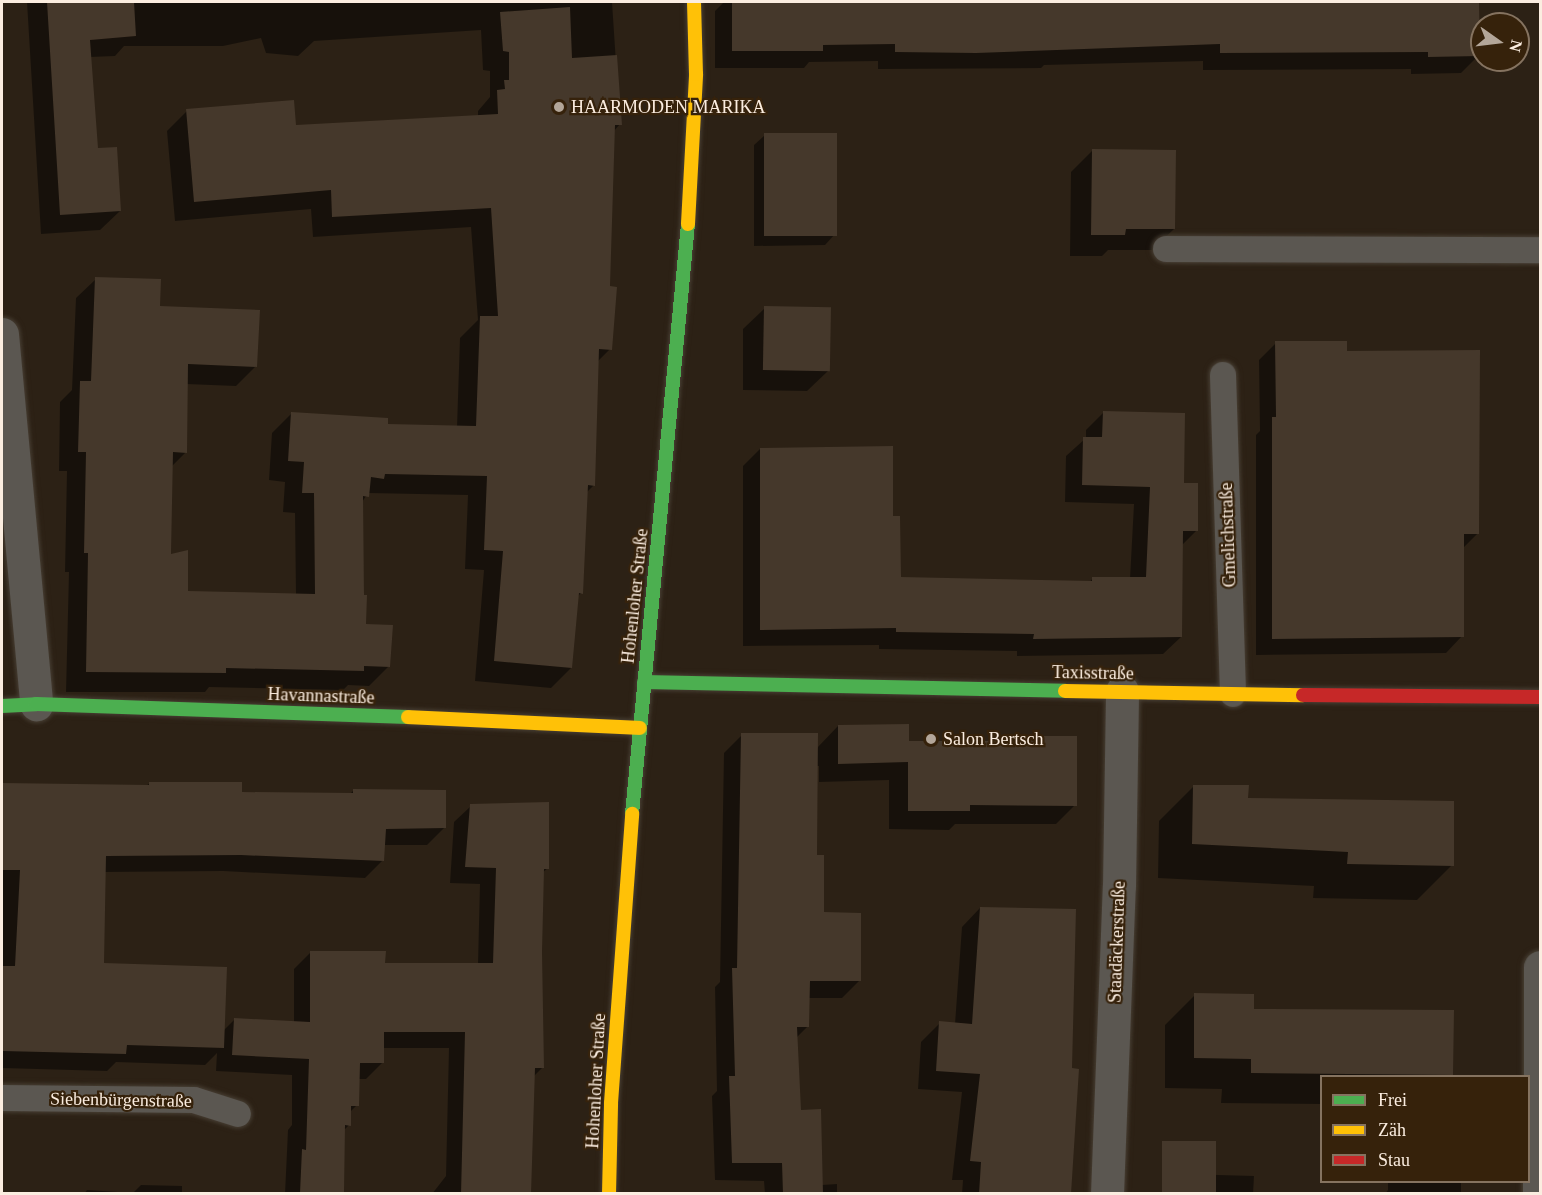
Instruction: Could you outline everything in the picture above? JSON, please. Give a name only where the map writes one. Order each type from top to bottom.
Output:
[{"type":"street","name":"Hohenloher Straße","points":[[609,1194],[611,1103],[640,728],[687,241],[696,74],[694,2]]},
{"type":"street","points":[[2,334],[36,704]]},
{"type":"street","name":"Taxisstraße","points":[[644,682],[1233,694],[1540,697]]},
{"type":"street","name":"Staadäckerstraße","points":[[1107,1194],[1119,886],[1122,691]]},
{"type":"street","name":"Havannastraße","points":[[2,706],[36,704],[640,728]]},
{"type":"street","points":[[1539,1194],[1540,967]]},
{"type":"lane","points":[[1166,249],[1540,250]]},
{"type":"lane","name":"Gmelichstraße","points":[[1223,375],[1233,694]]},
{"type":"lane","name":"Siebenbürgenstraße","points":[[2,1098],[194,1100],[238,1114]]},
{"type":"building","points":[[47,2],[134,2],[136,36],[90,40],[98,148],[117,147],[121,211],[60,215]]},
{"type":"building","points":[[732,2],[1479,2],[1479,12],[1470,12],[1470,56],[1428,57],[1428,52],[1220,53],[1220,44],[976,53],[895,52],[895,44],[823,45],[823,51],[732,51]]},
{"type":"building","points":[[570,7],[572,58],[617,55],[622,125],[615,125],[610,286],[617,287],[612,350],[599,349],[595,486],[588,485],[583,594],[579,593],[572,668],[494,661],[503,551],[484,550],[487,476],[385,474],[384,479],[371,477],[369,497],[363,496],[364,595],[367,595],[366,624],[393,625],[390,667],[364,666],[364,671],[226,668],[226,673],[86,672],[88,553],[84,553],[86,452],[78,452],[80,381],[91,381],[95,277],[161,279],[160,306],[260,310],[257,367],[188,364],[187,453],[173,452],[171,554],[188,550],[188,591],[315,594],[314,493],[302,493],[304,462],[288,461],[291,412],[388,418],[388,424],[476,426],[480,316],[498,316],[491,208],[332,217],[331,190],[194,202],[186,109],[294,100],[296,125],[498,114],[497,90],[505,89],[504,80],[509,80],[509,52],[503,51],[500,12]]},
{"type":"building","points":[[764,133],[837,133],[837,236],[764,236]]},
{"type":"building","points":[[1092,149],[1176,150],[1175,229],[1126,229],[1125,235],[1091,235]]},
{"type":"building","points":[[764,306],[831,307],[830,371],[763,370]]},
{"type":"building","points":[[1275,341],[1347,341],[1347,351],[1480,350],[1479,534],[1464,534],[1464,637],[1272,639],[1272,417],[1276,417]]},
{"type":"building","points":[[1103,411],[1185,413],[1184,483],[1198,483],[1198,531],[1183,531],[1182,637],[1033,639],[1034,634],[896,632],[896,628],[760,630],[760,448],[893,446],[893,516],[900,516],[901,577],[1092,581],[1092,577],[1146,577],[1150,487],[1082,485],[1083,437],[1102,437]]},
{"type":"building","points":[[909,724],[909,741],[1012,741],[1012,736],[1077,736],[1077,806],[970,805],[970,811],[908,811],[908,762],[838,764],[838,725]]},
{"type":"building","points":[[741,733],[818,733],[817,855],[824,855],[824,912],[861,913],[861,981],[810,981],[809,1027],[797,1027],[801,1110],[821,1109],[823,1194],[783,1194],[782,1163],[732,1163],[729,1076],[735,1076],[732,968],[737,968]]},
{"type":"building","points":[[149,782],[242,782],[242,792],[353,793],[353,789],[446,790],[446,828],[386,829],[384,861],[241,855],[106,856],[104,963],[227,967],[224,1048],[127,1045],[126,1054],[2,1051],[2,966],[15,966],[20,870],[2,870],[2,783],[149,785]]},
{"type":"building","points":[[1193,785],[1249,785],[1248,798],[1454,801],[1454,866],[1347,864],[1348,852],[1192,844]]},
{"type":"building","points":[[549,802],[549,869],[544,869],[542,952],[544,1068],[535,1068],[531,1194],[461,1194],[465,1032],[384,1032],[384,1063],[360,1063],[359,1106],[351,1106],[351,1126],[345,1125],[344,1192],[300,1193],[302,1149],[306,1150],[309,1059],[232,1055],[234,1018],[310,1022],[310,951],[386,951],[385,963],[493,963],[496,868],[465,867],[470,804]]},
{"type":"building","points":[[980,907],[1076,909],[1072,1068],[1079,1069],[1071,1194],[979,1194],[981,1162],[970,1161],[980,1074],[936,1071],[939,1021],[972,1024]]},
{"type":"building","points":[[1194,993],[1254,994],[1254,1009],[1454,1010],[1453,1075],[1251,1073],[1251,1059],[1194,1058]]},
{"type":"building","points":[[1162,1141],[1216,1141],[1216,1194],[1162,1194]]},
{"type":"traffic: fast","points":[[632,814],[688,224]]},
{"type":"traffic: fast","points":[[644,682],[1065,691]]},
{"type":"traffic: fast","points":[[2,706],[36,704],[408,717]]},
{"type":"traffic: slow","points":[[688,224],[696,74],[694,2]]},
{"type":"traffic: slow","points":[[1065,691],[1303,695]]},
{"type":"traffic: slow","points":[[408,717],[640,728]]},
{"type":"traffic: slow","points":[[609,1194],[611,1103],[632,814]]},
{"type":"traffic: jam","points":[[1303,695],[1540,697]]},
{"type":"place","name":"HAARMODEN MARIKA","points":[[559,107]]},
{"type":"place","name":"Salon Bertsch","points":[[931,739]]}]
